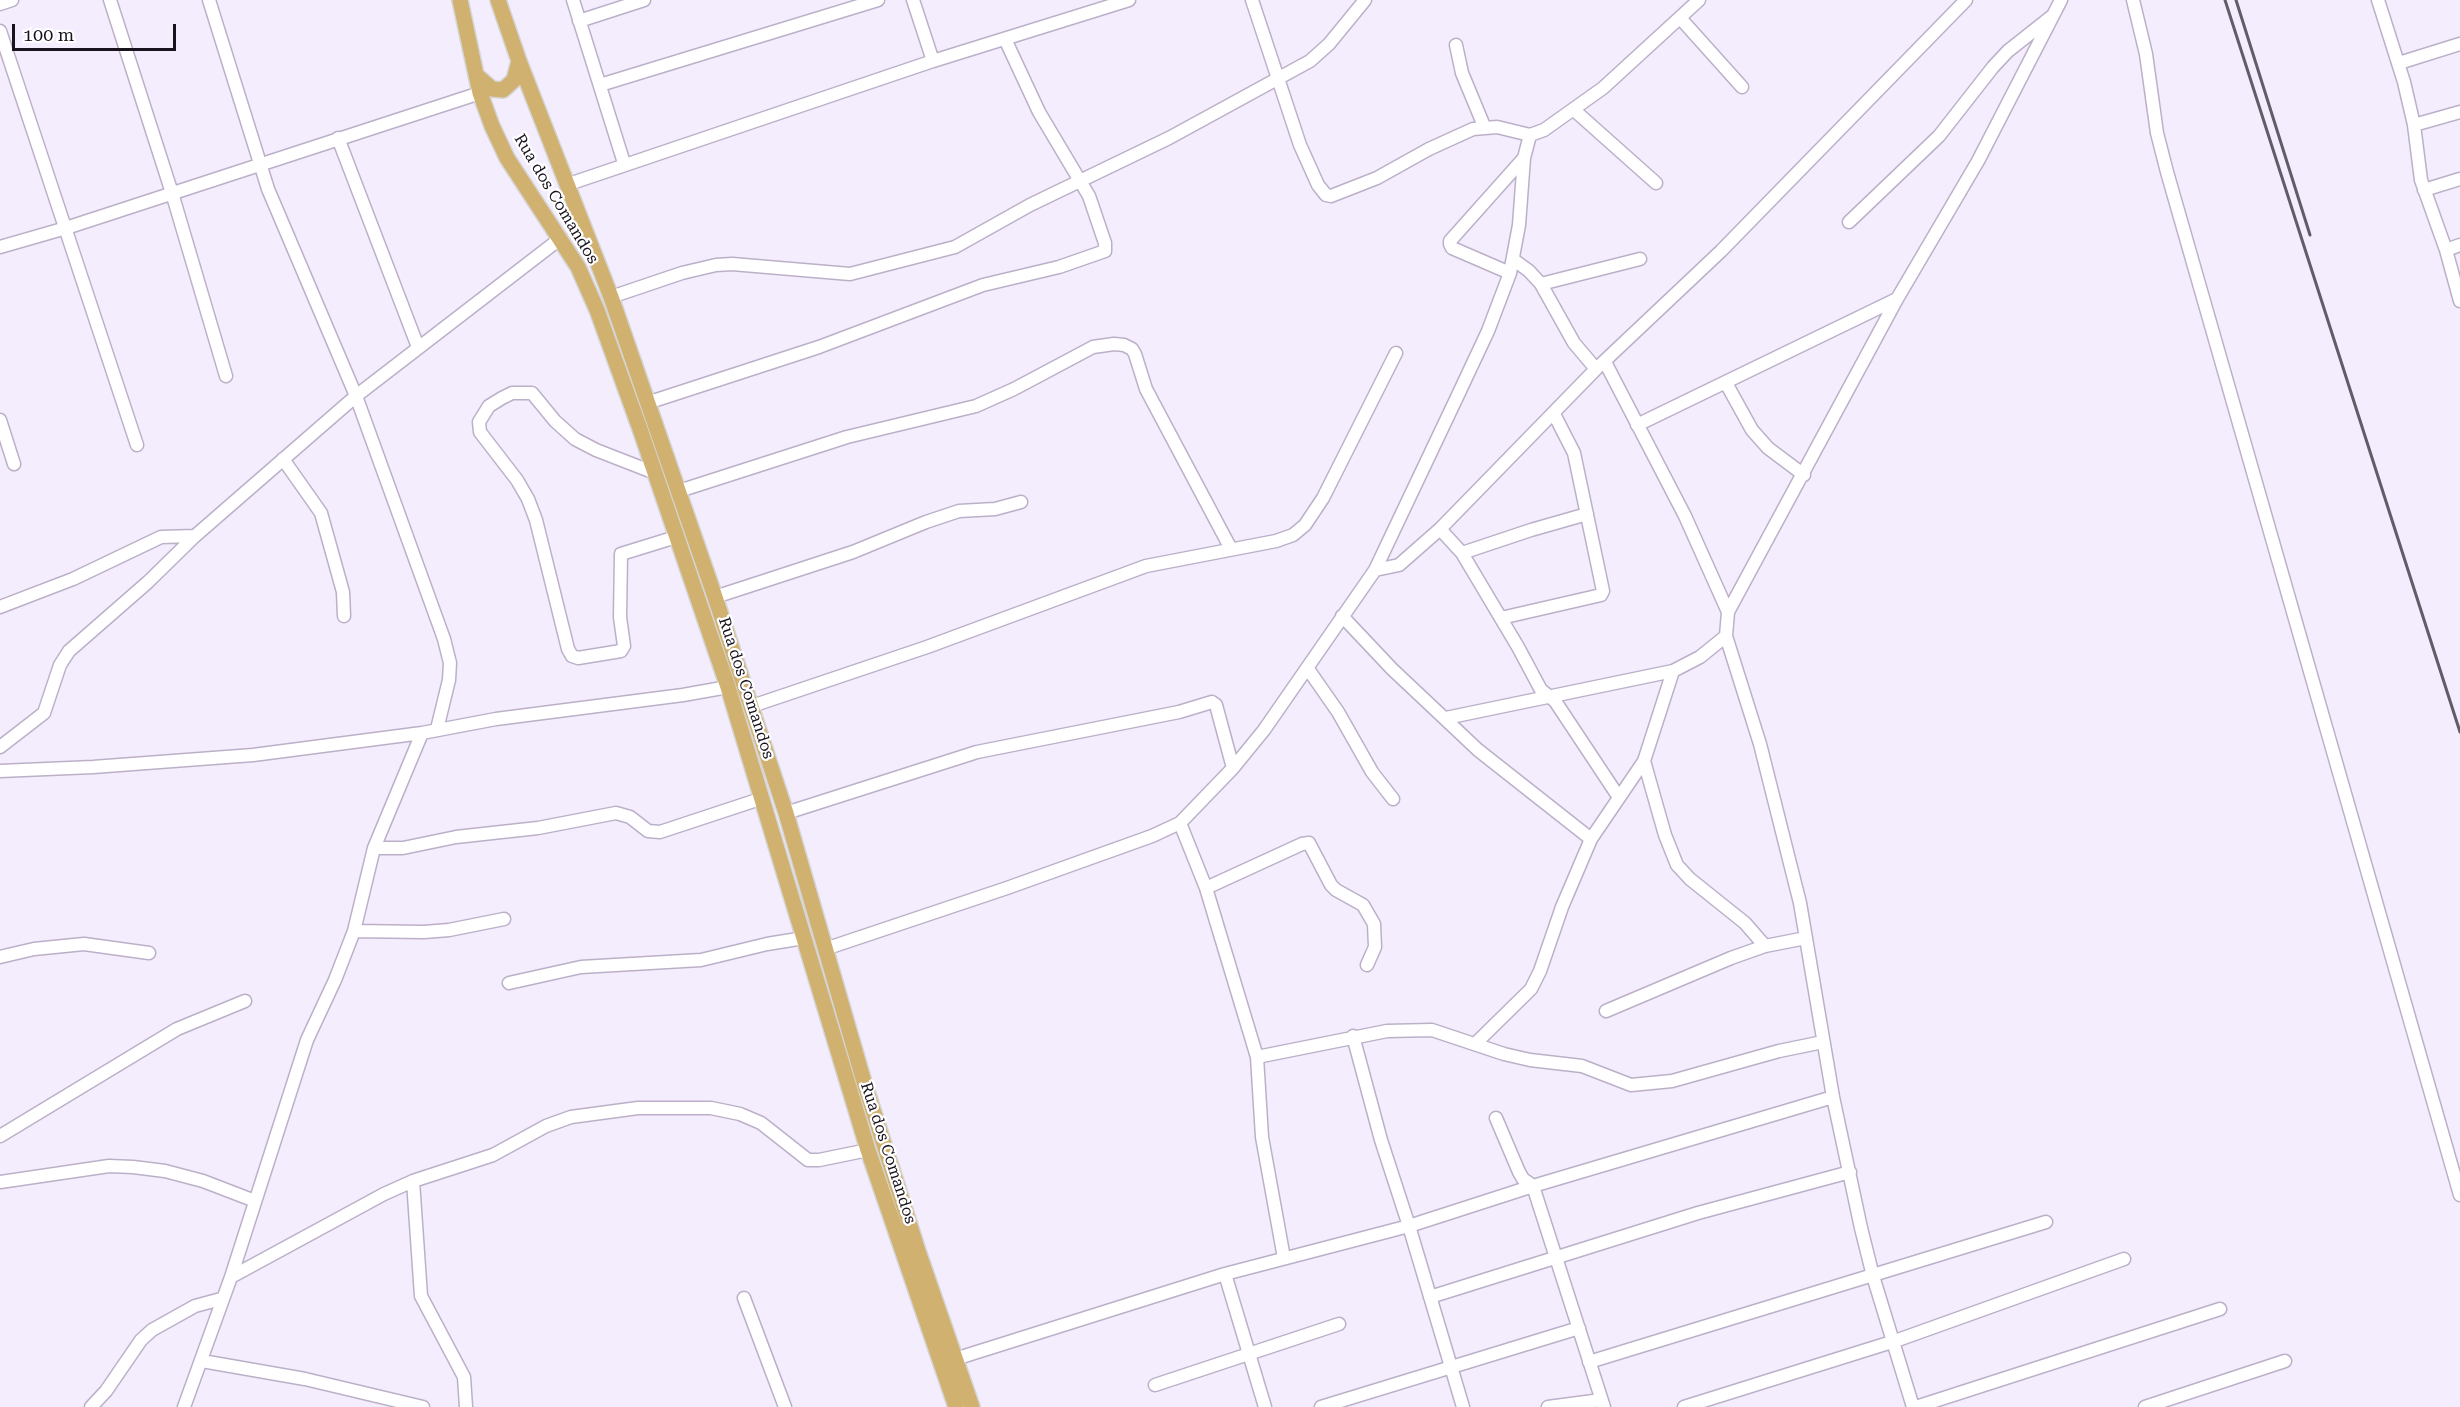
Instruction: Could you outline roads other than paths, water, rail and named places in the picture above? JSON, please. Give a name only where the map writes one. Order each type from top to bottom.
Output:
[{"type":"main road","name":"Rua dos Comandos","points":[[460,0],[480,93],[492,126],[507,158],[578,267],[597,310],[655,473],[763,798],[867,1150],[956,1407]]},
{"type":"main road","name":"Rua dos Comandos","points":[[498,0],[519,61],[611,297],[716,597],[786,813],[864,1082],[972,1407]]},
{"type":"main road","points":[[476,75],[492,89],[503,90],[514,80],[519,61]]},
{"type":"street","points":[[0,4],[12,0]]},
{"type":"street","points":[[110,0],[172,193],[226,376]]},
{"type":"street","points":[[209,0],[271,197],[356,396],[444,639],[450,663],[449,680],[437,729]]},
{"type":"street","points":[[573,0],[624,163]]},
{"type":"street","points":[[579,21],[644,0]]},
{"type":"street","points":[[600,85],[878,0]]},
{"type":"street","points":[[913,0],[933,60]]},
{"type":"street","points":[[566,184],[933,60],[1129,0]]},
{"type":"street","points":[[1252,0],[1308,166],[1318,185],[1329,196],[1377,178],[1451,138],[1485,126],[1510,129],[1530,135],[1544,130],[1574,110],[1681,19],[1700,0]]},
{"type":"street","points":[[611,297],[682,273],[716,265],[732,264],[841,274],[861,272],[955,247],[1080,179],[1169,138],[1317,56],[1365,0]]},
{"type":"street","points":[[1376,570],[1399,565],[1440,529],[1601,365],[1730,242],[1966,0]]},
{"type":"street","points":[[2061,0],[1978,161],[1897,299],[1728,612],[1726,636],[1760,744],[1800,903],[1833,1097],[1873,1276],[1915,1407],[2220,1308]]},
{"type":"street","points":[[2133,0],[2146,54],[2157,133],[2167,172],[2460,1195]]},
{"type":"street","points":[[2381,1],[2414,125],[2419,170],[2424,190],[2446,250],[2460,302]]},
{"type":"street","points":[[1848,222],[1939,136],[2008,51],[2052,16]]},
{"type":"street","points":[[1681,19],[1742,87]]},
{"type":"street","points":[[0,31],[137,445]]},
{"type":"street","points":[[647,403],[819,347],[983,285],[1059,267],[1105,250],[1105,243],[1080,179],[1039,112],[1005,39]]},
{"type":"street","points":[[2399,63],[2460,44]]},
{"type":"street","points":[[1456,45],[1462,73],[1485,126]]},
{"type":"street","points":[[0,247],[66,228],[480,93]]},
{"type":"street","points":[[1574,110],[1656,183]]},
{"type":"street","points":[[2414,125],[2460,112]]},
{"type":"street","points":[[825,949],[1152,837],[1180,823],[1233,768],[1264,730],[1308,669],[1342,615],[1376,570],[1483,341],[1510,273],[1514,260],[1524,158],[1530,135]]},
{"type":"street","points":[[338,138],[418,347]]},
{"type":"street","points":[[1510,273],[1452,248],[1450,241],[1524,158]]},
{"type":"street","points":[[2424,190],[2460,179]]},
{"type":"street","points":[[0,747],[44,713],[60,665],[69,651],[148,582],[195,536],[356,396],[561,238]]},
{"type":"street","points":[[2446,250],[2460,245]]},
{"type":"street","points":[[1541,284],[1640,259]]},
{"type":"street","points":[[1514,260],[1541,284],[1574,343],[1601,365],[1685,516],[1728,612]]},
{"type":"street","points":[[1636,425],[1897,299]]},
{"type":"street","points":[[679,490],[847,437],[976,406],[1014,389],[1093,347],[1114,344],[1132,349],[1136,354],[1146,389],[1231,549]]},
{"type":"street","points":[[752,706],[927,647],[1146,566],[1276,541],[1293,534],[1305,525],[1323,498],[1396,353]]},
{"type":"street","points":[[1726,383],[1752,430],[1768,448],[1804,475]]},
{"type":"street","points":[[655,473],[596,450],[575,439],[555,421],[532,393],[512,393],[502,398],[489,406],[479,422],[480,432],[517,480],[528,499],[536,520],[568,649],[572,656],[578,658],[621,651],[624,646],[620,617],[621,554],[676,537]]},
{"type":"street","points":[[1501,618],[1601,595],[1603,586],[1572,446],[1554,414]]},
{"type":"street","points":[[0,420],[14,464]]},
{"type":"street","points":[[284,459],[321,513],[343,592],[344,616]]},
{"type":"street","points":[[716,597],[853,552],[917,525],[959,511],[995,509],[1021,502]]},
{"type":"street","points":[[1462,553],[1587,514]]},
{"type":"street","points":[[1440,529],[1462,553],[1541,690],[1555,701],[1618,796]]},
{"type":"street","points":[[0,607],[73,579],[161,537],[195,536]]},
{"type":"street","points":[[1342,615],[1392,669],[1478,750],[1591,839]]},
{"type":"street","points":[[1446,718],[1673,671],[1700,657],[1726,636]]},
{"type":"street","points":[[1308,669],[1338,712],[1372,772],[1393,799]]},
{"type":"street","points":[[1475,1044],[1531,989],[1591,839],[1618,796],[1644,761],[1673,671]]},
{"type":"street","points":[[0,771],[93,768],[253,755],[422,733],[728,687]]},
{"type":"street","points":[[786,813],[977,752],[1179,712],[1208,702],[1216,705],[1233,768]]},
{"type":"street","points":[[184,1407],[202,1361],[221,1299],[231,1277],[307,1040],[335,980],[354,931],[374,848],[422,733]]},
{"type":"street","points":[[1644,761],[1665,835],[1677,865],[1690,879],[1745,923],[1765,946]]},
{"type":"street","points":[[374,848],[403,848],[456,837],[538,828],[616,813],[630,817],[648,831],[660,832],[763,798]]},
{"type":"street","points":[[1180,823],[1206,888],[1257,1057],[1262,1137],[1284,1258]]},
{"type":"street","points":[[1206,888],[1302,844],[1309,843],[1331,885],[1363,906],[1374,924],[1375,947],[1367,965]]},
{"type":"street","points":[[354,931],[413,933],[449,930],[504,919]]},
{"type":"street","points":[[509,983],[581,967],[701,960],[767,944],[804,938]]},
{"type":"street","points":[[1606,1011],[1666,984],[1765,946],[1806,938]]},
{"type":"street","points":[[0,957],[70,944],[149,953]]},
{"type":"street","points":[[0,1136],[177,1029],[245,1001]]},
{"type":"street","points":[[1257,1057],[1353,1036],[1398,1030],[1432,1030],[1530,1060],[1582,1066],[1631,1085],[1672,1081],[1779,1051],[1823,1042]]},
{"type":"street","points":[[1353,1036],[1380,1140],[1409,1226],[1462,1407]]},
{"type":"street","points":[[955,1359],[1225,1274],[1409,1226],[1533,1186],[1833,1097]]},
{"type":"street","points":[[231,1277],[328,1223],[413,1181],[493,1155],[546,1126],[571,1117],[638,1108],[711,1108],[740,1114],[772,1129],[808,1160],[819,1160],[867,1150]]},
{"type":"street","points":[[1496,1118],[1519,1172],[1523,1179],[1533,1186],[1602,1403],[1548,1407]]},
{"type":"street","points":[[0,1182],[109,1166],[133,1167],[165,1171],[203,1181],[255,1201]]},
{"type":"street","points":[[1430,1297],[1698,1213],[1850,1172]]},
{"type":"street","points":[[413,1181],[421,1296],[464,1377],[466,1407]]},
{"type":"street","points":[[1589,1362],[2046,1222]]},
{"type":"street","points":[[1684,1407],[1895,1341],[2124,1259]]},
{"type":"street","points":[[1225,1274],[1265,1407]]},
{"type":"street","points":[[744,1298],[785,1407]]},
{"type":"street","points":[[91,1407],[106,1391],[141,1340],[152,1330],[195,1306],[221,1299]]},
{"type":"street","points":[[1155,1385],[1339,1324]]},
{"type":"street","points":[[1321,1407],[1580,1328]]},
{"type":"street","points":[[202,1361],[305,1379],[423,1407]]},
{"type":"street","points":[[2145,1407],[2285,1361]]},
{"type":"railway","points":[[2225,0],[2460,732]]},
{"type":"railway","points":[[2236,0],[2310,235]]}]
